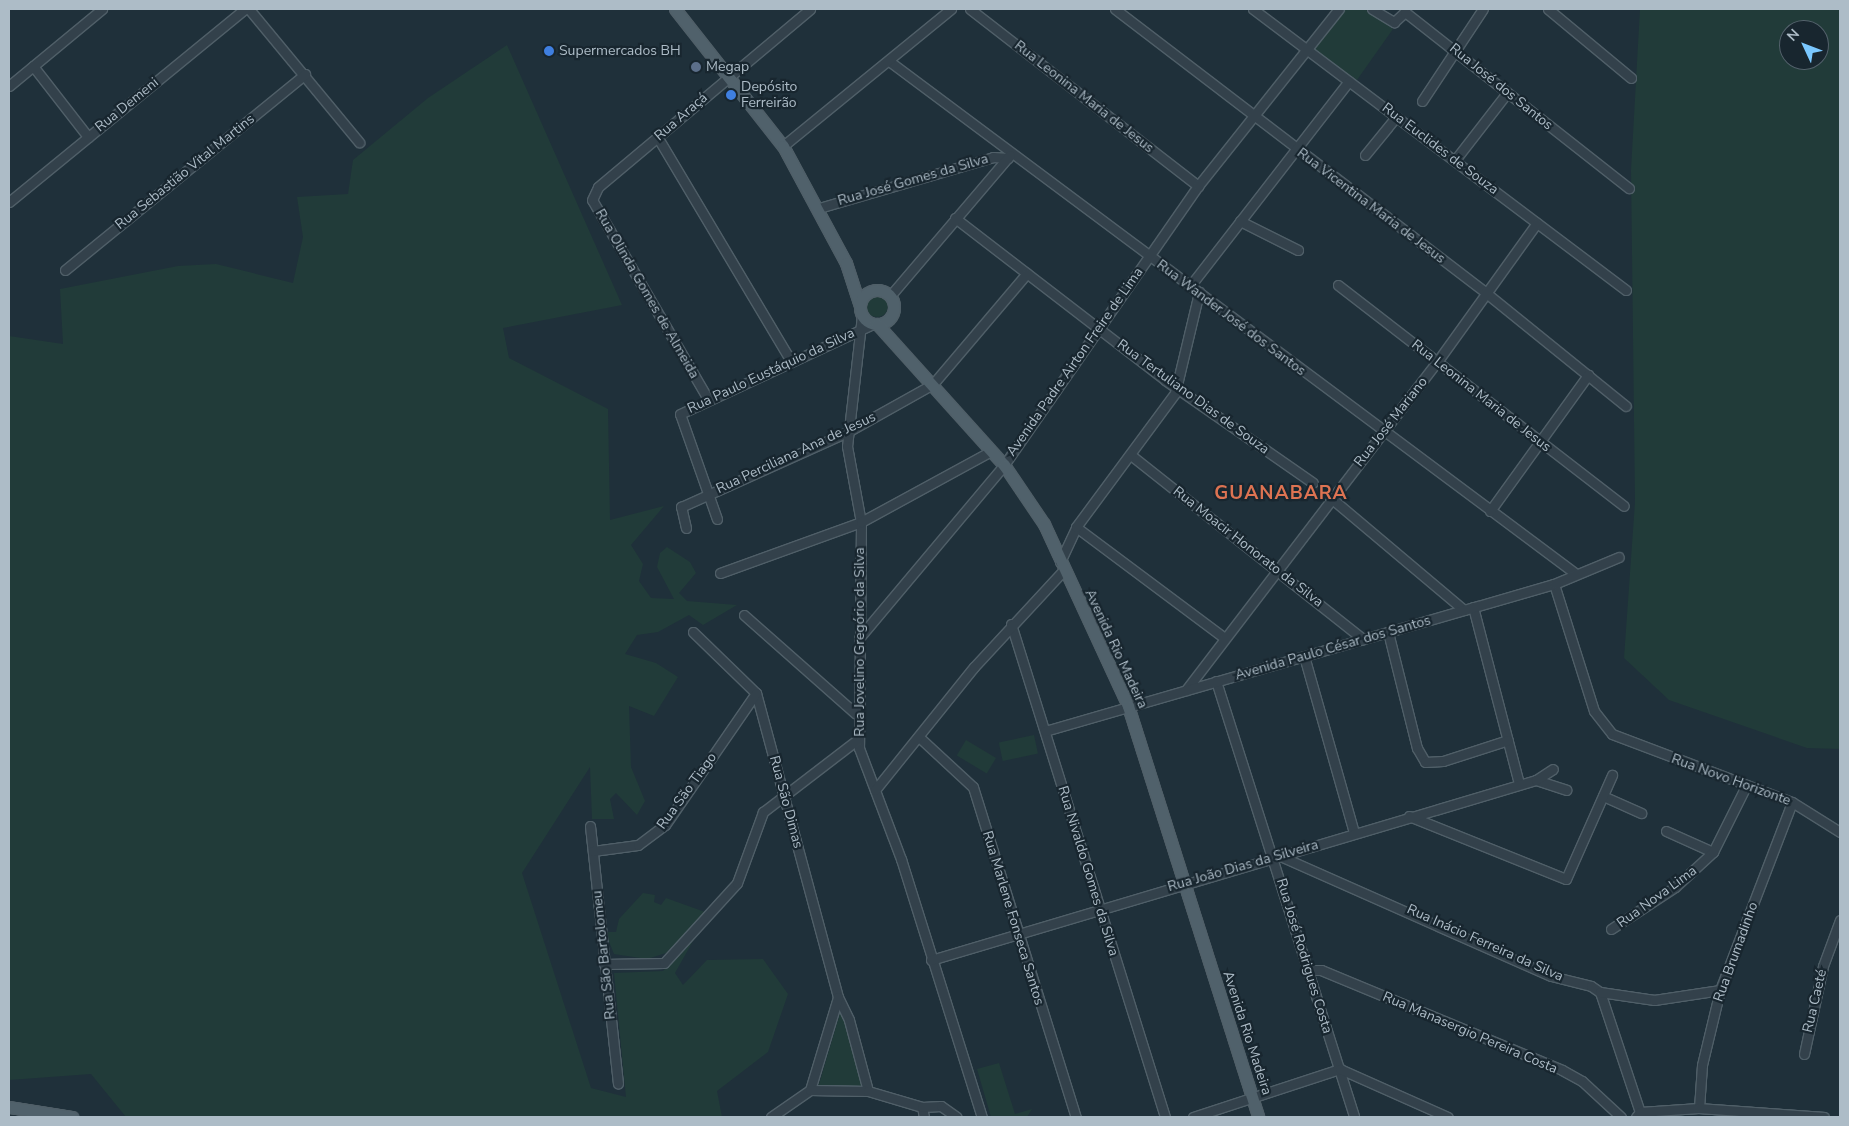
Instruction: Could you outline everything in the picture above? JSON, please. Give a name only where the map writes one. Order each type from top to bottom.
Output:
[{"type":"main road","points":[[675,9],[729,75],[783,146],[819,208],[846,263],[861,311],[875,324],[893,315],[890,296],[876,290],[846,263]]},
{"type":"main road","points":[[861,311],[864,297],[876,290]]},
{"type":"main road","name":"Avenida Rio Madeira","points":[[893,315],[903,350]]},
{"type":"main road","name":"Avenida Rio Madeira","points":[[875,324],[903,350],[1004,464],[1029,496],[1128,706],[1182,884],[1258,1117]]},
{"type":"main road","points":[[9,1107],[72,1117]]},
{"type":"street","points":[[9,86],[102,9]]},
{"type":"street","name":"Rua Demeni","points":[[9,202],[245,9]]},
{"type":"street","points":[[249,9],[359,142]]},
{"type":"street","name":"Rua Araçá","points":[[598,188],[729,75],[810,9]]},
{"type":"street","points":[[783,146],[951,9]]},
{"type":"street","name":"Rua Leonina Maria de Jesus","points":[[970,9],[1198,186]]},
{"type":"street","name":"Rua Vicentina Maria de Jesus","points":[[1115,9],[1298,151],[1486,292],[1626,406]]},
{"type":"street","name":"Rua Euclides de Souza","points":[[1254,9],[1626,290]]},
{"type":"street","name":"Avenida Padre Airton Freire de Lima","points":[[859,638],[1004,464],[1198,186],[1339,9]]},
{"type":"street","name":"Rua José dos Santos","points":[[1372,9],[1394,22],[1406,10],[1629,188]]},
{"type":"street","points":[[1422,101],[1458,51],[1483,9]]},
{"type":"street","points":[[1548,9],[1631,78]]},
{"type":"street","name":"Rua Wander José dos Santos","points":[[889,61],[1010,155],[1199,292],[1382,433],[1574,573]]},
{"type":"street","points":[[33,66],[88,137]]},
{"type":"street","name":"Rua Sebastião Vital Martins","points":[[65,270],[304,74]]},
{"type":"street","points":[[1190,286],[1240,221],[1298,151],[1349,81]]},
{"type":"street","points":[[1455,160],[1507,92]]},
{"type":"street","points":[[1365,155],[1396,117]]},
{"type":"street","points":[[658,138],[790,359]]},
{"type":"street","points":[[890,296],[1010,155]]},
{"type":"street","name":"Rua José Gomes da Silva","points":[[819,208],[993,156],[1010,155]]},
{"type":"street","name":"Rua Olinda Gomes de Almeida","points":[[598,188],[592,200],[708,399]]},
{"type":"street","name":"Rua Tertuliano Dias de Souza","points":[[955,218],[1098,329],[1312,483]]},
{"type":"street","points":[[1240,221],[1298,250]]},
{"type":"street","name":"Rua José Mariano","points":[[1186,690],[1223,637],[1275,569],[1437,362],[1537,223]]},
{"type":"street","name":"Rua Perciliana Ana de Jesus","points":[[686,528],[681,507],[849,431],[933,384],[1027,274]]},
{"type":"street","name":"Rua Leonina Maria de Jesus","points":[[1338,285],[1624,506]]},
{"type":"street","points":[[875,790],[1061,566],[1076,527],[1132,456],[1177,385],[1199,292]]},
{"type":"street","name":"Rua Jovelino Gregório da Silva","points":[[861,311],[862,329],[847,446],[861,522],[856,714],[858,739],[982,1117]]},
{"type":"street","points":[[862,329],[875,324]]},
{"type":"street","name":"Rua Paulo Eustáquio da Silva","points":[[708,495],[680,414],[790,359],[862,329]]},
{"type":"street","points":[[1490,511],[1588,375]]},
{"type":"street","points":[[720,573],[861,522],[991,451]]},
{"type":"street","name":"Rua Moacir Honorato da Silva","points":[[1132,456],[1363,639]]},
{"type":"street","points":[[708,495],[717,519]]},
{"type":"street","points":[[1331,498],[1469,609],[1520,784]]},
{"type":"street","points":[[1076,527],[1223,637]]},
{"type":"street","name":"Avenida Paulo César dos Santos","points":[[1045,731],[1554,584],[1574,573],[1619,558]]},
{"type":"street","name":"Rua Novo Horizonte","points":[[1554,584],[1594,711],[1617,738],[1792,802],[1840,832]]},
{"type":"street","points":[[744,615],[856,714]]},
{"type":"street","name":"Rua Nivaldo Gomes da Silva","points":[[1011,624],[1165,1117]]},
{"type":"street","points":[[693,632],[756,694]]},
{"type":"street","points":[[1388,632],[1417,748],[1425,762],[1442,761],[1508,740]]},
{"type":"street","points":[[1304,656],[1354,833]]},
{"type":"street","name":"Rua José Rodrigues Costa","points":[[1216,681],[1244,778],[1277,856],[1308,970],[1354,1117]]},
{"type":"street","name":"Rua São Dimas","points":[[756,694],[838,997],[849,1020],[868,1091]]},
{"type":"street","name":"Rua São Tiago","points":[[593,851],[638,846],[665,825],[756,694]]},
{"type":"street","name":"Rua Marlene Fonseca Santos","points":[[920,738],[973,787],[1017,934],[1076,1117]]},
{"type":"street","points":[[604,964],[664,963],[737,883],[762,812],[858,739]]},
{"type":"street","name":"Rua João Dias da Silveira","points":[[931,960],[1409,816],[1536,780],[1553,769]]},
{"type":"street","points":[[1409,816],[1566,879],[1612,776]]},
{"type":"street","points":[[1536,780],[1566,790]]},
{"type":"street","name":"Rua Nova Lima","points":[[1611,929],[1674,887],[1713,852],[1746,786]]},
{"type":"street","points":[[1603,796],[1641,813]]},
{"type":"street","name":"Rua Brumadinho","points":[[1699,1108],[1702,1064],[1720,990],[1792,802]]},
{"type":"street","name":"Rua São Bartolomeu","points":[[590,826],[618,1083]]},
{"type":"street","points":[[1666,831],[1713,852]]},
{"type":"street","name":"Rua Inácio Ferreira da Silva","points":[[1277,856],[1551,976],[1600,992],[1654,1000],[1720,990]]},
{"type":"street","name":"Rua Caeté","points":[[1804,1054],[1823,966],[1840,920]]},
{"type":"street","name":"Rua Manasergio Pereira Costa","points":[[1308,970],[1321,970],[1562,1070],[1582,1081],[1621,1117]]},
{"type":"street","points":[[1600,992],[1638,1115],[1699,1108],[1824,1117]]},
{"type":"street","points":[[810,1090],[838,997]]},
{"type":"street","points":[[1193,1117],[1340,1069],[1448,1117]]},
{"type":"street","points":[[771,1117],[810,1090],[868,1091],[922,1107],[941,1106],[957,1117]]},
{"type":"street","points":[[922,1107],[924,1117]]},
{"type":"green space","points":[[1344,9],[1365,9],[1393,29],[1357,80],[1313,50]]},
{"type":"green space","points":[[1640,9],[1840,9],[1840,749],[1807,748],[1669,700],[1624,658],[1635,502],[1631,170]]},
{"type":"green space","points":[[507,45],[622,305],[503,328],[509,358],[608,409],[610,520],[664,506],[631,545],[643,564],[639,581],[651,598],[674,599],[657,567],[660,553],[667,547],[690,562],[696,573],[679,593],[687,601],[737,605],[703,625],[689,615],[658,632],[637,635],[625,654],[656,663],[678,677],[654,716],[629,706],[631,767],[645,801],[637,815],[616,793],[610,799],[614,819],[592,819],[590,767],[522,873],[591,1088],[626,1097],[614,973],[663,971],[693,941],[675,973],[683,985],[707,960],[763,959],[788,994],[768,1052],[717,1091],[722,1117],[126,1117],[91,1074],[9,1080],[9,336],[63,344],[60,289],[178,266],[216,264],[293,283],[303,237],[297,197],[348,194],[353,160],[428,98]]},
{"type":"green space","points":[[877,295],[885,298],[888,306],[885,314],[877,317],[869,314],[866,306],[869,298]]},
{"type":"green space","points":[[1034,735],[1038,754],[1003,761],[999,742]]},
{"type":"green space","points":[[966,740],[996,758],[987,773],[957,755]]},
{"type":"green space","points":[[643,893],[655,895],[654,902],[661,905],[666,898],[705,912],[666,953],[647,959],[614,954],[605,932],[616,932],[619,919]]},
{"type":"green space","points":[[841,1010],[863,1091],[817,1091]]},
{"type":"green space","points":[[999,1063],[1015,1114],[1032,1109],[1027,1117],[991,1117],[977,1069]]},
{"type":"place","name":"Supermercados BH","points":[[549,51]]},
{"type":"place","name":"Megap","points":[[696,67]]},
{"type":"place","name":"Depósito Ferreirão","points":[[731,95]]},
{"type":"district","name":"GUANABARA","points":[[1281,494]]}]
